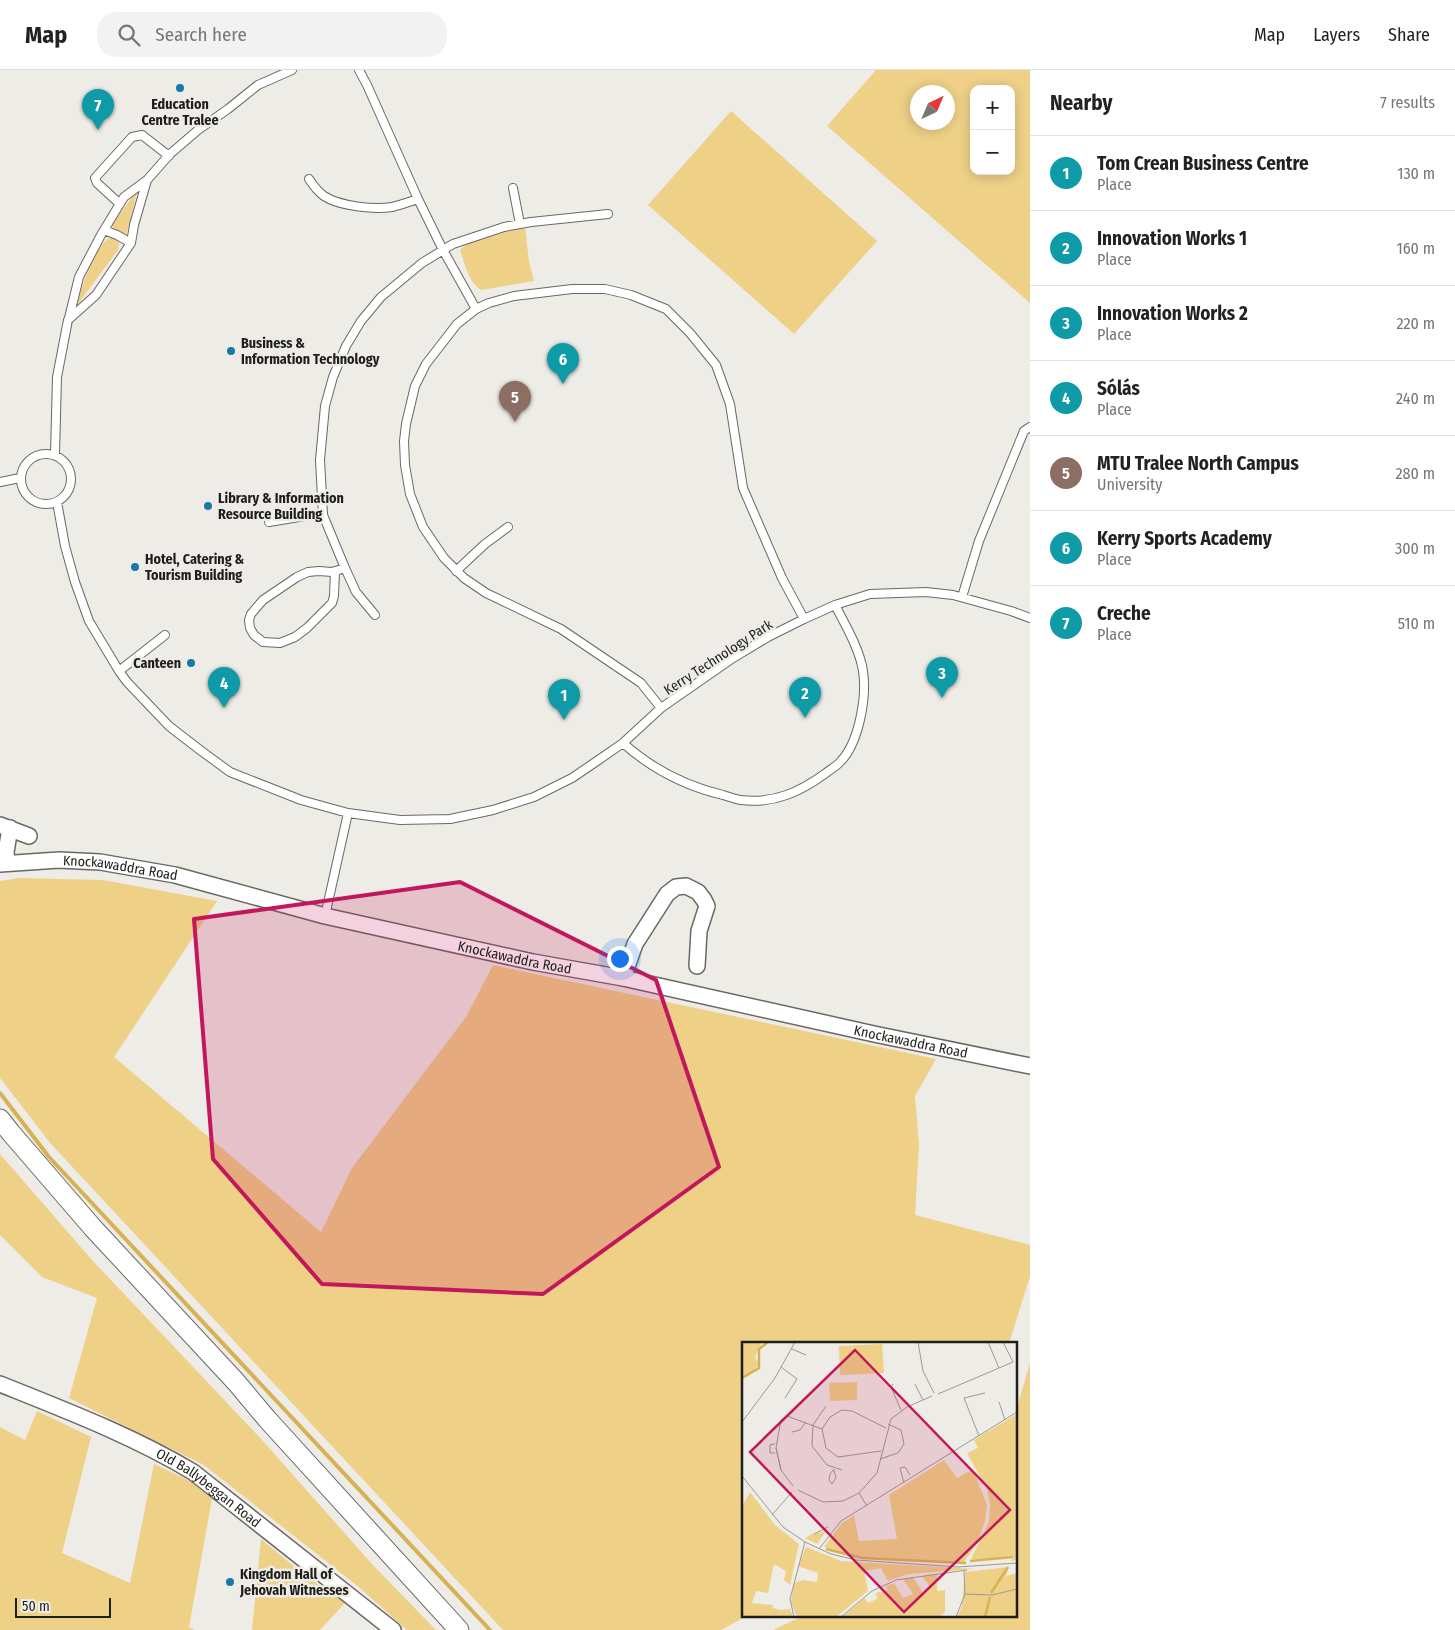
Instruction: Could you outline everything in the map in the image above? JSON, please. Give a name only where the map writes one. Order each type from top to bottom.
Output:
[{"type":"street","points":[[4,863],[6,852],[5,827],[29,836]]},
{"type":"street","name":"Knockawaddra Road","points":[[4,863],[59,860],[100,862],[175,875],[326,916],[533,962],[623,978],[874,1034],[1030,1066]]},
{"type":"street","points":[[623,978],[635,944],[667,894],[676,887],[686,886],[698,892],[707,906],[699,931],[697,966]]},
{"type":"street","points":[[0,1119],[93,1228],[236,1382],[286,1441],[459,1630]]},
{"type":"street","name":"Old Ballybeggan Road","points":[[0,1384],[115,1432],[174,1460],[193,1472],[393,1630]]},
{"type":"lane","points":[[55,454],[57,377],[68,320],[79,277],[124,197],[147,180],[169,156],[198,130],[258,85],[292,70]]},
{"type":"lane","points":[[359,70],[368,85],[418,199],[443,250],[476,308]]},
{"type":"lane","points":[[120,204],[97,183],[95,178],[132,137],[142,135],[169,156]]},
{"type":"lane","points":[[309,179],[324,197],[357,207],[390,208],[418,199]]},
{"type":"lane","points":[[68,320],[96,295],[131,243],[134,225],[147,180]]},
{"type":"lane","points":[[513,188],[520,224]]},
{"type":"lane","points":[[376,615],[356,592],[323,513],[320,460],[325,406],[333,376],[346,346],[361,322],[381,297],[422,263],[453,244],[504,226],[608,214]]},
{"type":"lane","points":[[104,230],[117,234],[131,243]]},
{"type":"lane","points":[[661,708],[641,683],[561,629],[526,610],[486,593],[464,578],[444,558],[423,527],[410,494],[405,465],[404,441],[406,424],[415,386],[426,364],[457,324],[476,308],[514,296],[580,289],[605,290],[631,295],[666,309],[690,333],[716,365],[730,404],[743,488],[782,578],[804,619]]},
{"type":"lane","points":[[962,597],[979,541],[1024,431],[1030,427]]},
{"type":"lane","points":[[46,453],[55,454],[67,465],[71,479],[68,492],[57,502],[46,504],[32,500],[24,492],[20,478],[24,465],[32,457],[46,453]]},
{"type":"lane","points":[[0,482],[20,478]]},
{"type":"lane","name":"Kerry Technology Park","points":[[57,502],[66,546],[80,598],[89,621],[119,671],[170,726],[230,772],[301,800],[348,813],[400,820],[450,819],[493,810],[534,797],[564,782],[623,743],[661,708],[733,658],[768,637],[835,605],[870,594],[926,592],[962,597],[1030,618]]},
{"type":"lane","points":[[269,522],[323,513]]},
{"type":"lane","points":[[456,570],[508,526]]},
{"type":"lane","points":[[335,572],[332,603],[307,628],[294,637],[280,643],[263,642],[254,635],[250,628],[249,620],[251,614],[263,600],[297,577],[308,572],[335,572],[345,568]]},
{"type":"lane","points":[[623,743],[641,759],[677,780],[702,790],[742,800],[770,800],[797,792],[813,782],[841,761],[852,745],[862,716],[865,698],[863,670],[851,636],[835,605]]},
{"type":"lane","points":[[119,671],[165,635]]},
{"type":"lane","points":[[326,916],[348,813]]},
{"type":"highlighted area","points":[[460,882],[656,980],[719,1167],[543,1294],[322,1284],[213,1159],[194,919]]},
{"type":"shaded area","points":[[876,70],[1030,70],[1030,303],[827,126]]},
{"type":"shaded area","points":[[731,111],[877,241],[794,334],[648,205]]},
{"type":"shaded area","points":[[137,192],[126,236],[111,226]]},
{"type":"shaded area","points":[[525,226],[529,262],[534,281],[481,290],[470,278],[460,250],[470,243]]},
{"type":"shaded area","points":[[112,237],[118,240],[118,250],[75,308],[94,257],[106,241]]},
{"type":"shaded area","points":[[19,878],[103,880],[217,901],[114,1057],[321,1232],[352,1168],[466,1017],[493,965],[936,1059],[915,1096],[919,1144],[915,1215],[1030,1245],[1030,1276],[1010,1342],[742,1342],[743,1618],[721,1630],[503,1630],[51,1144],[0,1078],[0,881]]},
{"type":"shaded area","points":[[0,1154],[92,1260],[264,1442],[371,1563],[436,1630],[407,1630],[360,1588],[204,1465],[69,1398],[97,1298],[42,1277],[0,1235]]},
{"type":"shaded area","points":[[1030,1363],[1030,1630],[773,1630],[799,1618],[1018,1618],[1018,1404]]},
{"type":"shaded area","points":[[37,1411],[91,1437],[62,1553],[130,1583],[154,1464],[190,1481],[212,1499],[189,1627],[195,1630],[0,1630],[0,1427],[25,1440]]},
{"type":"shaded area","points":[[261,1539],[302,1573],[345,1603],[320,1630],[252,1630]]},
{"type":"waterway","points":[[0,1093],[49,1157],[490,1630]]},
{"type":"place","name":"Education Centre Tralee","points":[[180,88]]},
{"type":"place","name":"Creche","points":[[98,130]]},
{"type":"place","name":"Business & Information Technology","points":[[231,351]]},
{"type":"place","name":"Kerry Sports Academy","points":[[563,384]]},
{"type":"place","name":"MTU Tralee North Campus","points":[[515,422]]},
{"type":"place","name":"Library & Information Resource Building","points":[[208,506]]},
{"type":"place","name":"Hotel, Catering & Tourism Building","points":[[135,567]]},
{"type":"place","name":"Canteen","points":[[191,663]]},
{"type":"place","name":"Innovation Works 2","points":[[942,698]]},
{"type":"place","name":"Sólás","points":[[224,708]]},
{"type":"place","name":"Innovation Works 1","points":[[805,718]]},
{"type":"place","name":"Tom Crean Business Centre","points":[[564,720]]},
{"type":"place","name":"Kingdom Hall of Jehovah Witnesses","points":[[230,1582]]}]
